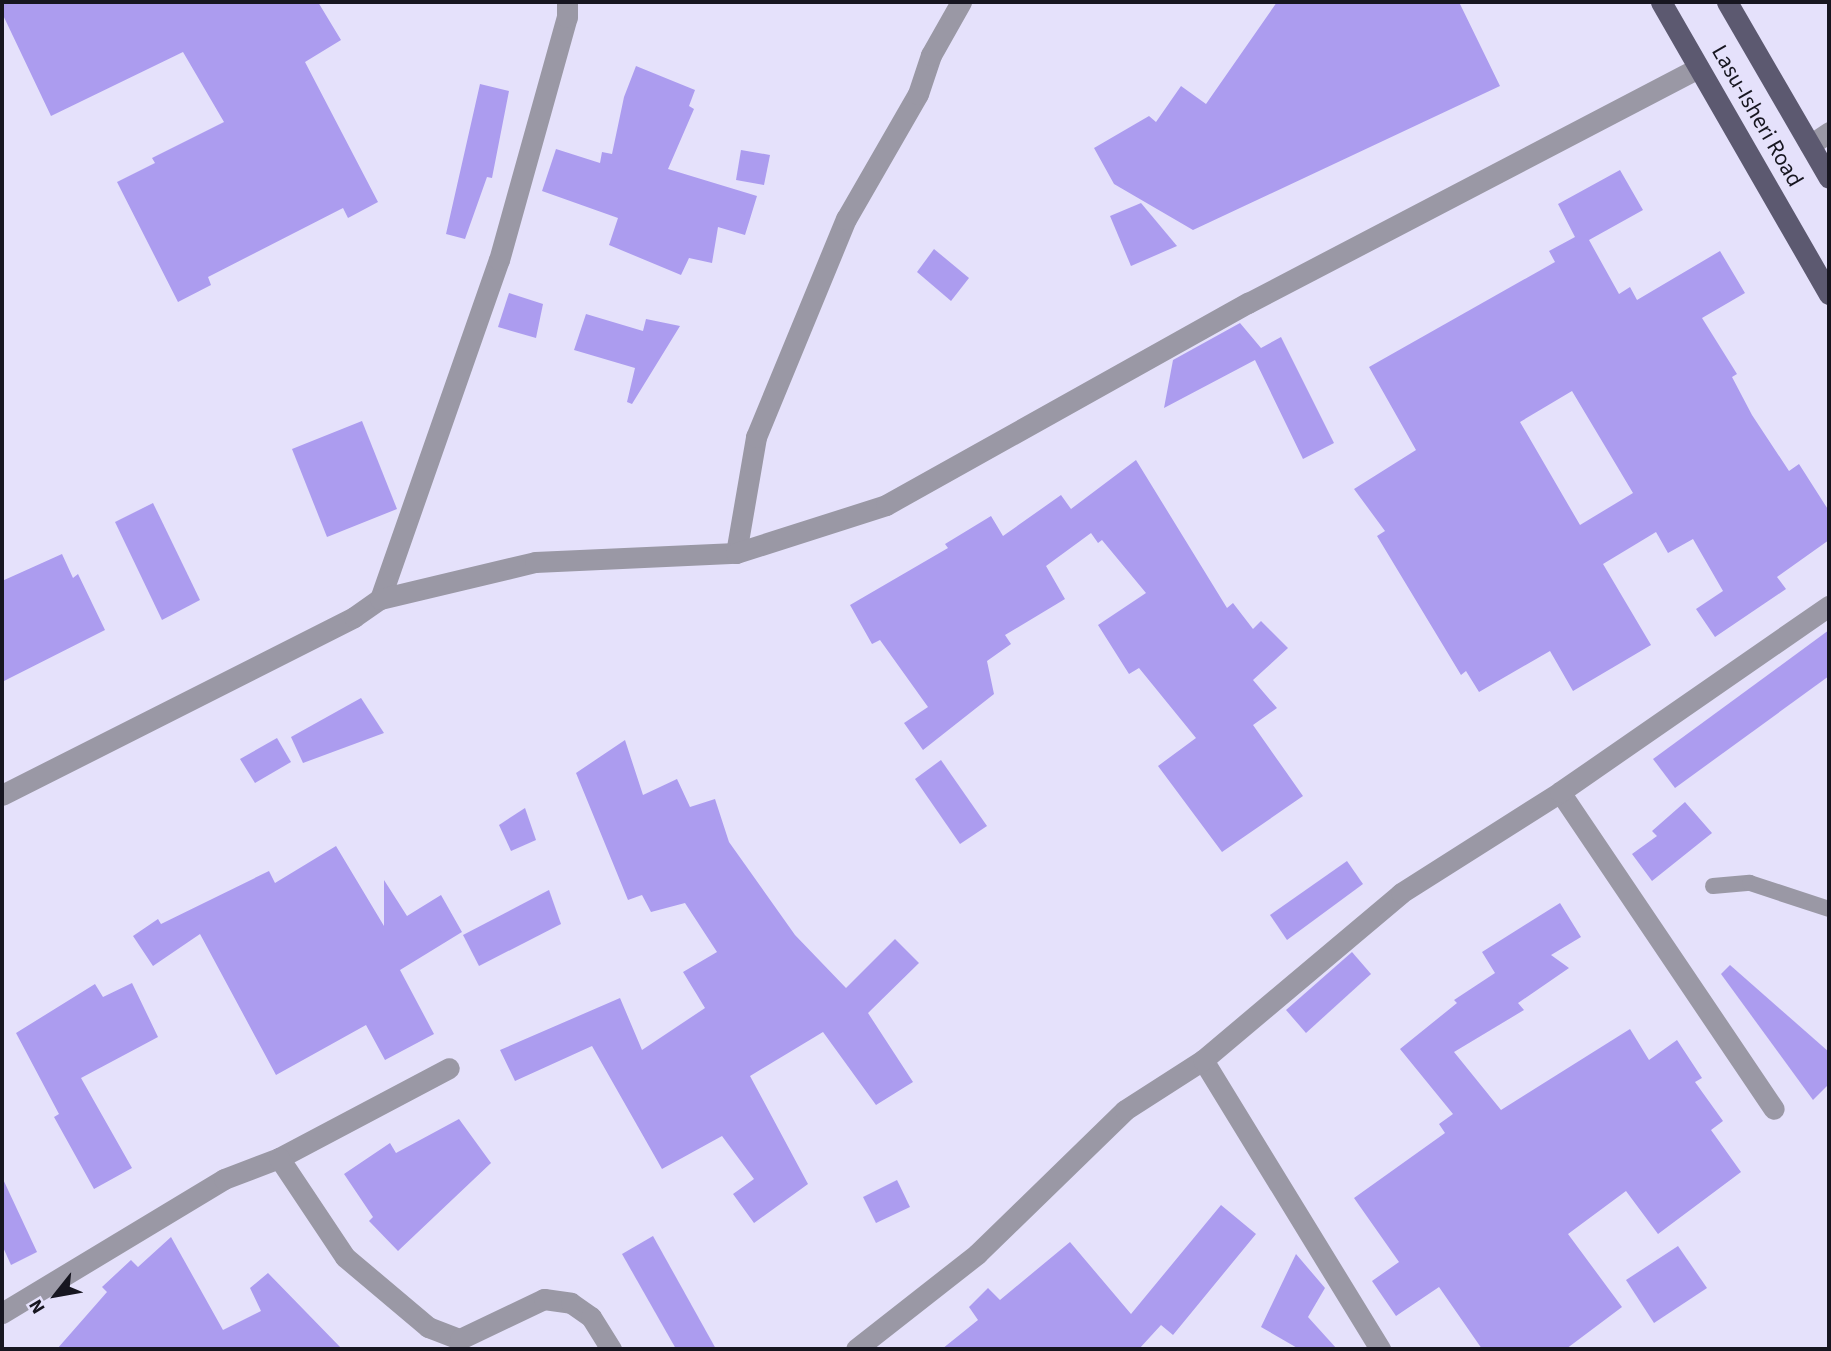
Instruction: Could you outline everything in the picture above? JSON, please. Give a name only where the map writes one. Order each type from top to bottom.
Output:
[{"type":"main road","name":"Lasu-Isheri Road","points":[[1661,2],[1829,293]]},
{"type":"main road","name":"Lasu-Isheri Road","points":[[1727,2],[1829,178]]},
{"type":"street","points":[[380,599],[499,260],[567,17],[567,2]]},
{"type":"street","points":[[736,553],[756,437],[846,219],[918,94],[931,55],[961,2]]},
{"type":"street","points":[[2,795],[354,617],[380,599],[535,562],[736,553],[886,505],[1248,303],[1698,68]]},
{"type":"street","points":[[1810,145],[1829,132]]},
{"type":"street","points":[[856,1349],[977,1254],[1125,1110],[1203,1060],[1401,893],[1560,792],[1829,606]]},
{"type":"street","points":[[1560,792],[1774,1109]]},
{"type":"street","points":[[1203,1060],[1380,1349]]},
{"type":"street","points":[[2,1313],[224,1179],[279,1158],[449,1068]]},
{"type":"street","points":[[279,1158],[345,1257],[428,1327],[460,1339],[544,1298],[571,1303],[591,1317],[611,1349]]},
{"type":"lane","points":[[1713,886],[1750,883],[1829,909]]},
{"type":"building","points":[[2,2],[318,2],[341,40],[305,62],[378,202],[348,218],[343,208],[208,277],[211,285],[178,302],[117,182],[155,163],[152,158],[224,122],[183,52],[51,116],[2,13]]},
{"type":"building","points":[[1277,2],[1459,2],[1500,86],[1193,230],[1114,184],[1094,148],[1149,116],[1156,122],[1181,86],[1206,104]]},
{"type":"building","points":[[636,66],[695,90],[689,106],[694,109],[668,169],[757,196],[745,235],[718,227],[712,263],[689,258],[681,275],[609,245],[618,218],[542,191],[556,149],[600,163],[602,152],[612,154],[624,97]]},
{"type":"building","points":[[480,84],[509,91],[492,178],[487,177],[465,239],[446,234]]},
{"type":"building","points":[[741,150],[770,155],[764,185],[736,180]]},
{"type":"building","points":[[1620,170],[1643,210],[1589,240],[1619,294],[1630,287],[1637,300],[1720,251],[1745,293],[1702,318],[1737,374],[1732,377],[1752,415],[1789,471],[1799,464],[1829,511],[1829,540],[1777,577],[1786,589],[1715,637],[1696,609],[1723,591],[1693,539],[1668,553],[1656,532],[1603,564],[1651,645],[1573,691],[1550,651],[1479,692],[1466,671],[1461,675],[1377,536],[1385,531],[1354,489],[1416,450],[1369,367],[1555,262],[1549,251],[1575,237],[1558,204]],"holes":[[[1572,391],[1633,493],[1580,525],[1520,422]]]},
{"type":"building","points":[[1141,203],[1177,246],[1131,266],[1110,216]]},
{"type":"building","points":[[934,249],[969,278],[951,301],[917,272]]},
{"type":"building","points":[[509,293],[543,304],[536,338],[498,327]]},
{"type":"building","points":[[586,314],[643,331],[646,319],[680,326],[632,404],[627,402],[635,368],[574,350]]},
{"type":"building","points":[[1240,323],[1261,348],[1281,337],[1334,443],[1303,459],[1255,360],[1164,408],[1173,360]]},
{"type":"building","points":[[362,421],[397,509],[327,537],[292,449]]},
{"type":"building","points":[[1136,460],[1227,608],[1233,603],[1253,629],[1261,621],[1288,648],[1253,680],[1277,708],[1253,725],[1303,796],[1222,852],[1158,766],[1196,738],[1139,668],[1129,674],[1098,625],[1146,593],[1102,540],[1098,543],[1091,533],[1046,566],[1065,599],[1005,635],[1011,644],[987,661],[994,694],[923,750],[904,723],[928,707],[880,640],[872,644],[850,605],[948,548],[945,544],[991,516],[1003,536],[1061,495],[1071,509]]},
{"type":"building","points":[[153,503],[200,600],[162,620],[115,522]]},
{"type":"building","points":[[62,554],[73,578],[78,574],[105,630],[2,682],[2,581]]},
{"type":"building","points":[[1829,630],[1829,676],[1675,788],[1653,759]]},
{"type":"building","points":[[361,698],[384,733],[303,763],[291,737]]},
{"type":"building","points":[[277,738],[291,762],[255,783],[240,759]]},
{"type":"building","points":[[625,740],[643,795],[677,779],[690,807],[715,799],[729,842],[795,935],[846,988],[895,939],[919,963],[868,1013],[913,1082],[876,1105],[823,1032],[750,1076],[808,1184],[754,1223],[733,1194],[754,1179],[722,1136],[662,1169],[592,1046],[515,1081],[500,1050],[620,998],[642,1050],[705,1008],[683,972],[717,952],[685,903],[651,912],[642,895],[628,900],[576,773]]},
{"type":"building","points":[[941,760],[987,826],[960,844],[915,779]]},
{"type":"building","points":[[1685,802],[1712,833],[1652,881],[1632,854],[1657,836],[1652,831]]},
{"type":"building","points":[[525,808],[536,840],[511,851],[499,825]]},
{"type":"building","points":[[336,846],[384,926],[384,880],[407,916],[441,895],[462,932],[400,970],[434,1034],[385,1060],[366,1025],[276,1075],[200,934],[153,966],[133,936],[158,919],[161,924],[269,871],[275,883]]},
{"type":"building","points":[[1347,861],[1363,884],[1287,940],[1270,915]]},
{"type":"building","points":[[549,890],[561,924],[479,966],[463,935]]},
{"type":"building","points":[[1560,903],[1581,937],[1551,955],[1569,968],[1518,1003],[1524,1010],[1454,1052],[1501,1110],[1630,1029],[1649,1060],[1677,1040],[1702,1078],[1695,1082],[1723,1121],[1711,1130],[1741,1172],[1658,1234],[1626,1191],[1568,1234],[1622,1307],[1566,1349],[1482,1349],[1439,1287],[1396,1316],[1372,1281],[1399,1262],[1354,1198],[1445,1133],[1439,1124],[1453,1114],[1400,1049],[1457,1003],[1454,1000],[1495,973],[1482,952]]},
{"type":"building","points":[[1352,952],[1371,974],[1306,1033],[1286,1010]]},
{"type":"building","points":[[1730,965],[1829,1052],[1829,1084],[1813,1100],[1721,974]]},
{"type":"building","points":[[132,983],[158,1037],[81,1078],[132,1168],[94,1189],[54,1117],[59,1114],[16,1033],[95,984],[103,997]]},
{"type":"building","points":[[459,1119],[491,1163],[398,1251],[369,1221],[373,1217],[344,1174],[390,1143],[396,1153]]},
{"type":"building","points":[[2,1177],[37,1252],[11,1265],[2,1245]]},
{"type":"building","points":[[897,1180],[910,1207],[876,1223],[863,1197]]},
{"type":"building","points":[[1221,1205],[1256,1234],[1173,1335],[1161,1325],[1139,1349],[942,1349],[978,1320],[969,1307],[988,1288],[1000,1300],[1070,1242],[1131,1314]]},
{"type":"building","points":[[653,1236],[716,1349],[676,1349],[622,1254]]},
{"type":"building","points":[[171,1237],[223,1330],[261,1311],[250,1288],[268,1273],[342,1349],[57,1349],[107,1292],[102,1287],[131,1260],[138,1267]]},
{"type":"building","points":[[1678,1246],[1707,1288],[1654,1323],[1626,1280]]},
{"type":"building","points":[[1296,1254],[1325,1288],[1308,1317],[1337,1349],[1299,1349],[1261,1327]]}]
